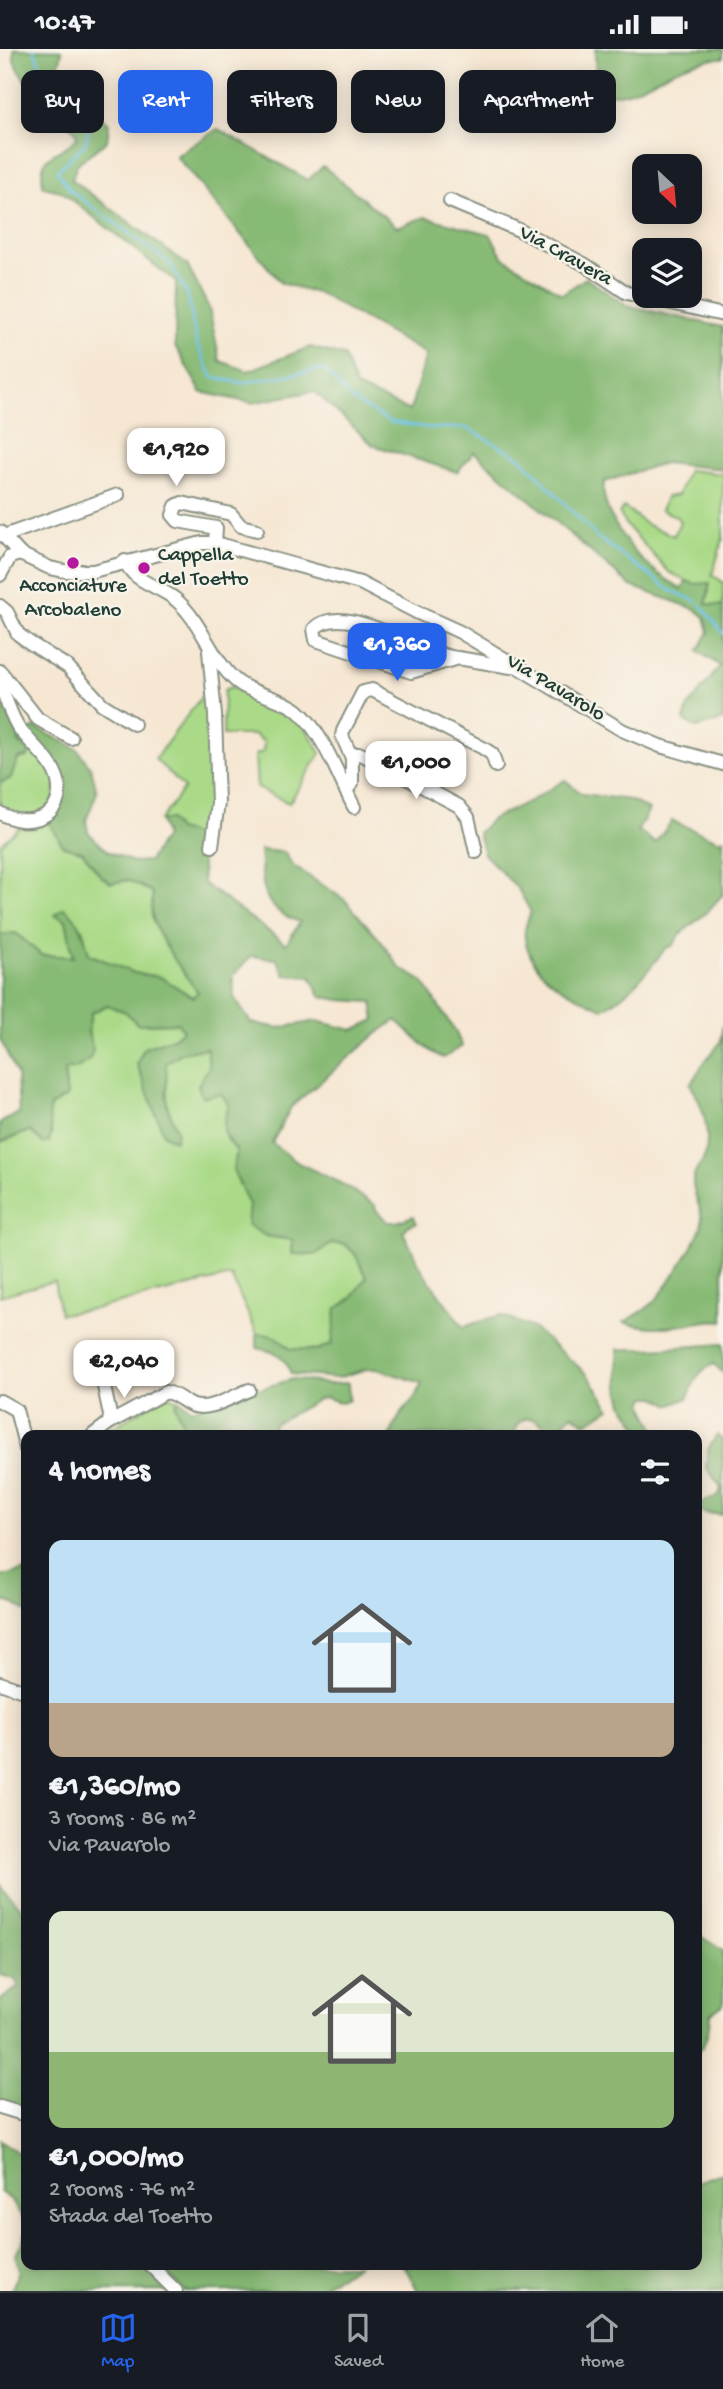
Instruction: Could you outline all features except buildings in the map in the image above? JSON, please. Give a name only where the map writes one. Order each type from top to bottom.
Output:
[{"type":"street","name":"Via Cravera","points":[[450,201],[519,230],[584,264],[627,293],[723,315]]},
{"type":"street","points":[[0,575],[9,557],[1,537],[118,495]]},
{"type":"street","points":[[215,543],[216,528],[178,521],[173,513],[176,506],[183,503],[231,514],[241,526],[257,530]]},
{"type":"street","name":"Via Pavarolo","points":[[9,557],[64,572],[93,571],[202,543],[215,543],[360,583],[416,613],[460,632],[622,730],[660,746],[723,764]]},
{"type":"street","points":[[125,561],[129,571],[137,578],[175,599],[237,682],[298,710],[316,734],[354,807]]},
{"type":"street","points":[[0,606],[7,612],[18,634],[68,667],[102,704],[134,724]]},
{"type":"street","points":[[458,659],[411,672],[316,640],[314,629],[318,625],[334,621],[356,623],[402,638],[449,658],[458,659],[519,667]]},
{"type":"street","points":[[209,647],[218,803],[212,846]]},
{"type":"street","points":[[0,671],[38,719],[71,738]]},
{"type":"street","points":[[0,684],[16,723],[33,747],[54,768],[59,783],[55,806],[47,814],[35,820],[21,822],[0,813]]},
{"type":"street","points":[[346,791],[352,783],[352,758],[342,736],[343,731],[358,698],[363,692],[372,690],[483,748],[492,754],[496,766]]},
{"type":"street","points":[[352,758],[361,754],[459,806],[468,817],[477,852]]},
{"type":"street","points":[[102,1377],[110,1415],[108,1423]]},
{"type":"street","points":[[99,1430],[166,1392],[176,1394],[192,1406],[205,1407],[249,1390]]},
{"type":"street","points":[[0,1401],[16,1410],[21,1430]]},
{"type":"street","points":[[0,1683],[21,1690]]},
{"type":"street","points":[[0,2107],[21,2113]]},
{"type":"street","points":[[155,2270],[176,2291]]},
{"type":"green space","points":[[14,49],[62,50],[58,70],[21,70],[21,73],[14,61]]},
{"type":"green space","points":[[595,49],[723,49],[723,58],[696,62],[623,93],[616,94],[616,70],[596,70]]},
{"type":"green space","points":[[104,120],[109,124],[107,141],[77,164],[72,180],[187,265],[209,308],[220,361],[248,371],[310,347],[344,356],[356,387],[410,411],[426,354],[320,294],[281,283],[176,156],[218,129],[308,180],[323,166],[397,227],[425,217],[490,234],[503,257],[562,294],[586,278],[632,308],[723,327],[723,469],[664,463],[604,482],[604,493],[619,531],[645,563],[682,589],[687,581],[694,584],[710,583],[706,604],[723,606],[723,720],[696,728],[684,720],[688,707],[720,666],[698,651],[709,632],[705,617],[695,609],[631,586],[474,452],[457,472],[373,445],[314,391],[252,403],[201,392],[175,346],[176,282],[61,191],[43,187],[42,175],[46,161],[77,138],[76,133],[104,133]]},
{"type":"green space","points":[[688,470],[723,474],[723,539],[712,575],[723,582],[723,606],[706,604],[709,592],[669,572],[626,525],[619,513],[624,507],[647,525],[674,536],[680,522],[676,516],[661,510],[666,497],[678,495]]},
{"type":"green space","points":[[210,685],[216,795],[201,848],[196,835],[177,830],[169,820],[160,820],[184,788],[155,759]]},
{"type":"green space","points":[[231,687],[290,712],[306,728],[321,753],[289,803],[257,788],[255,755],[263,752],[264,742],[255,735],[223,735],[224,690]]},
{"type":"green space","points":[[0,697],[19,742],[30,754],[18,758],[11,778],[0,783]]},
{"type":"green space","points":[[35,727],[77,749],[91,768],[97,792],[86,821],[88,832],[107,851],[133,862],[149,861],[165,836],[160,820],[170,820],[177,830],[196,835],[201,848],[203,883],[286,944],[300,922],[277,910],[266,895],[260,850],[284,852],[293,866],[345,900],[381,941],[399,967],[422,981],[462,1046],[444,1058],[425,1046],[396,1020],[291,1107],[272,1143],[298,1163],[342,1184],[375,1205],[376,1210],[388,1222],[397,1222],[413,1216],[417,1223],[409,1225],[403,1232],[423,1272],[463,1327],[500,1315],[533,1328],[587,1374],[610,1408],[586,1423],[572,1414],[558,1430],[526,1418],[516,1430],[392,1430],[422,1383],[377,1369],[367,1369],[337,1378],[291,1374],[278,1355],[257,1348],[257,1334],[275,1337],[290,1349],[317,1350],[332,1344],[336,1309],[352,1298],[367,1277],[355,1254],[345,1244],[333,1243],[314,1255],[292,1254],[293,1240],[266,1236],[247,1225],[249,1205],[233,1170],[237,1151],[224,1130],[229,1104],[221,1094],[202,1097],[198,1085],[209,1067],[207,1048],[183,1052],[166,1063],[167,1105],[177,1132],[175,1141],[164,1135],[137,1064],[144,1048],[173,1038],[183,1030],[178,1023],[137,1024],[126,1012],[107,1005],[91,1013],[88,1032],[93,1050],[90,1059],[77,1068],[64,1070],[67,1097],[50,1106],[49,1142],[43,1143],[30,1131],[0,1142],[0,1123],[19,1113],[17,1074],[0,1039],[0,935],[16,933],[41,955],[73,957],[66,920],[55,915],[64,908],[78,923],[89,954],[134,973],[160,977],[193,997],[198,992],[171,955],[154,923],[152,892],[128,880],[111,883],[101,876],[82,851],[63,846],[49,822],[54,815],[63,783],[27,732]],"holes":[[[251,956],[277,959],[285,975],[311,977],[320,996],[372,1002],[375,1020],[353,1030],[316,1021],[280,1028],[251,1023],[234,997],[233,976]]]},
{"type":"green space","points":[[19,738],[51,769],[56,783],[53,805],[34,817],[0,809],[0,783],[11,778],[15,764],[19,759],[27,757],[29,750],[21,746]]},
{"type":"green space","points":[[565,780],[582,794],[630,800],[649,810],[638,830],[655,843],[672,821],[720,841],[723,839],[723,894],[706,913],[678,936],[674,945],[666,948],[645,974],[603,1009],[554,983],[536,964],[529,952],[525,935],[531,912],[518,889],[484,854],[478,833],[492,819]]},
{"type":"green space","points":[[49,822],[63,846],[82,851],[101,876],[111,883],[128,880],[152,892],[154,924],[171,955],[198,992],[193,997],[160,977],[134,973],[88,954],[83,929],[66,919],[73,957],[41,955],[16,933],[0,935],[0,844],[19,827],[34,828]]},
{"type":"green space","points":[[108,1005],[126,1012],[137,1024],[178,1023],[183,1030],[174,1038],[144,1048],[137,1064],[164,1135],[177,1132],[167,1105],[166,1063],[183,1052],[207,1048],[214,1078],[229,1105],[225,1137],[237,1151],[243,1190],[266,1236],[293,1240],[292,1253],[314,1255],[333,1243],[345,1244],[355,1254],[367,1277],[352,1298],[336,1310],[333,1344],[317,1350],[290,1349],[275,1337],[257,1334],[231,1276],[94,1309],[60,1314],[54,1281],[0,1296],[0,1142],[30,1131],[43,1143],[52,1135],[48,1116],[50,1105],[67,1097],[64,1070],[93,1050],[88,1032],[91,1013]]},
{"type":"green space","points":[[722,1026],[723,1321],[657,1327],[624,1322],[655,1301],[682,1263],[700,1230],[702,1217],[693,1180],[705,1155],[707,1133],[701,1107],[690,1084],[718,1046]]},
{"type":"green space","points":[[723,1344],[723,1373],[714,1364],[704,1370],[694,1382],[688,1398],[671,1405],[656,1397],[646,1397],[643,1405],[655,1429],[641,1430],[623,1404],[619,1386],[618,1349]]},
{"type":"green space","points":[[293,1379],[330,1384],[348,1383],[349,1400],[342,1403],[327,1398],[319,1399],[274,1424],[271,1430],[185,1430],[175,1404],[179,1400],[191,1409]]},
{"type":"green space","points":[[165,1395],[179,1400],[175,1404],[185,1430],[109,1430]]},
{"type":"green space","points":[[717,1435],[723,1441],[723,1515],[702,1512],[702,1503],[718,1496],[721,1488],[706,1467],[708,1449]]},
{"type":"green space","points":[[21,1571],[21,1608],[0,1600],[0,1577]]},
{"type":"green space","points":[[0,1885],[21,1908],[21,2107],[0,2101],[0,2000],[19,1987],[15,1979],[0,1975]]},
{"type":"green space","points":[[702,1937],[723,1951],[723,2005],[710,2014],[706,2040],[702,2047]]},
{"type":"green space","points":[[0,2140],[21,2155],[21,2215],[10,2199],[0,2192]]},
{"type":"green space","points":[[723,2173],[723,2291],[418,2291],[407,2270],[702,2270],[702,2180]]},
{"type":"green space","points":[[21,2244],[21,2270],[148,2270],[170,2291],[11,2291],[19,2271],[16,2255]]},
{"type":"green space","points":[[163,2270],[350,2270],[327,2282],[323,2291],[184,2291]]},
{"type":"waterway","points":[[34,49],[43,73],[62,105],[89,126],[85,144],[57,171],[71,191],[171,264],[188,296],[197,344],[212,377],[242,383],[323,369],[352,400],[390,422],[430,428],[467,428],[521,458],[597,537],[670,590],[696,601]]},
{"type":"waterway","points":[[700,604],[723,633]]},
{"type":"place","name":"Acconciature Arcobaleno","points":[[73,563]]},
{"type":"place","name":"Cappella del Toetto","points":[[144,568]]}]
